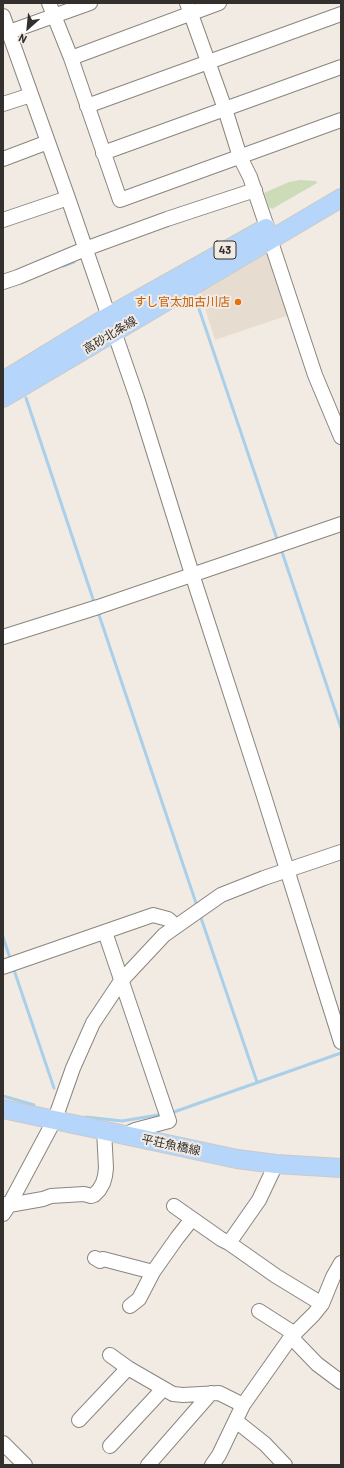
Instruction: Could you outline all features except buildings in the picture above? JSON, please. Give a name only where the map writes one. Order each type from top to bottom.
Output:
[{"type":"main road","name":"高砂北条線","points":[[3,398],[114,333],[341,184]]},
{"type":"main road","name":"高砂北条線","points":[[3,380],[109,316],[268,233],[341,198]]},
{"type":"main road","name":"平荘魚橋線","points":[[3,1109],[56,1117],[124,1135],[237,1159],[276,1164],[341,1168]]},
{"type":"street","points":[[8,40],[51,10],[90,3]]},
{"type":"street","points":[[71,58],[189,8],[219,3]]},
{"type":"street","points":[[189,8],[225,109],[240,157],[255,190],[315,375],[341,438]]},
{"type":"street","points":[[51,10],[71,58],[120,200],[341,120]]},
{"type":"street","points":[[87,106],[341,14]]},
{"type":"street","points":[[3,16],[8,40],[31,95],[138,398],[192,574],[288,871],[341,1042]]},
{"type":"street","points":[[103,153],[341,67]]},
{"type":"street","points":[[3,104],[31,95]]},
{"type":"street","points":[[3,158],[48,142]]},
{"type":"street","points":[[3,282],[85,249],[255,190]]},
{"type":"street","points":[[3,220],[68,198]]},
{"type":"street","points":[[4,634],[102,606],[341,524]]},
{"type":"street","points":[[5,1208],[56,1117],[82,1045],[94,1023],[121,981],[164,935],[222,895],[341,852]]},
{"type":"street","points":[[10,965],[153,915],[168,919],[176,926]]},
{"type":"street","points":[[105,932],[167,1115],[124,1135]]},
{"type":"street","points":[[5,1208],[51,1196],[84,1194],[91,1196],[94,1195],[99,1190],[105,1176],[104,1130]]},
{"type":"street","points":[[229,1242],[258,1200],[276,1164]]},
{"type":"street","points":[[174,1206],[221,1239],[229,1242],[276,1276],[322,1304]]},
{"type":"street","points":[[130,1306],[139,1299],[153,1272],[192,1219]]},
{"type":"street","points":[[95,1258],[100,1261],[103,1260],[153,1272]]},
{"type":"street","points":[[212,1465],[219,1455],[243,1405],[293,1336],[322,1304],[333,1277],[341,1263]]},
{"type":"street","points":[[258,1311],[293,1336],[317,1364],[341,1382]]},
{"type":"street","points":[[110,1355],[128,1368],[173,1394],[219,1394],[243,1405]]},
{"type":"street","points":[[79,1420],[128,1368]]},
{"type":"street","points":[[110,1446],[163,1389]]},
{"type":"street","points":[[148,1465],[211,1393]]},
{"type":"street","points":[[236,1421],[265,1444],[285,1465]]},
{"type":"street","points":[[3,1443],[25,1465]]},
{"type":"shaded area","name":"すし官太加古川店","points":[[267,252],[289,315],[215,340],[200,292]]},
{"type":"green space","points":[[300,180],[316,181],[317,183],[272,209],[269,207],[264,193],[289,182]]},
{"type":"waterway","points":[[63,266],[74,262]]},
{"type":"waterway","points":[[195,297],[278,542]]},
{"type":"waterway","points":[[26,398],[95,605]]},
{"type":"waterway","points":[[281,549],[341,728]]},
{"type":"waterway","points":[[98,612],[197,906]]},
{"type":"waterway","points":[[200,915],[257,1082]]},
{"type":"waterway","points":[[3,937],[10,958]]},
{"type":"waterway","points":[[14,970],[54,1088]]},
{"type":"waterway","points":[[171,1113],[341,1053]]},
{"type":"waterway","points":[[3,1096],[34,1105]]},
{"type":"waterway","points":[[86,1117],[122,1121],[164,1114]]},
{"type":"place","name":"すし官太加古川店","points":[[238,302]]}]
